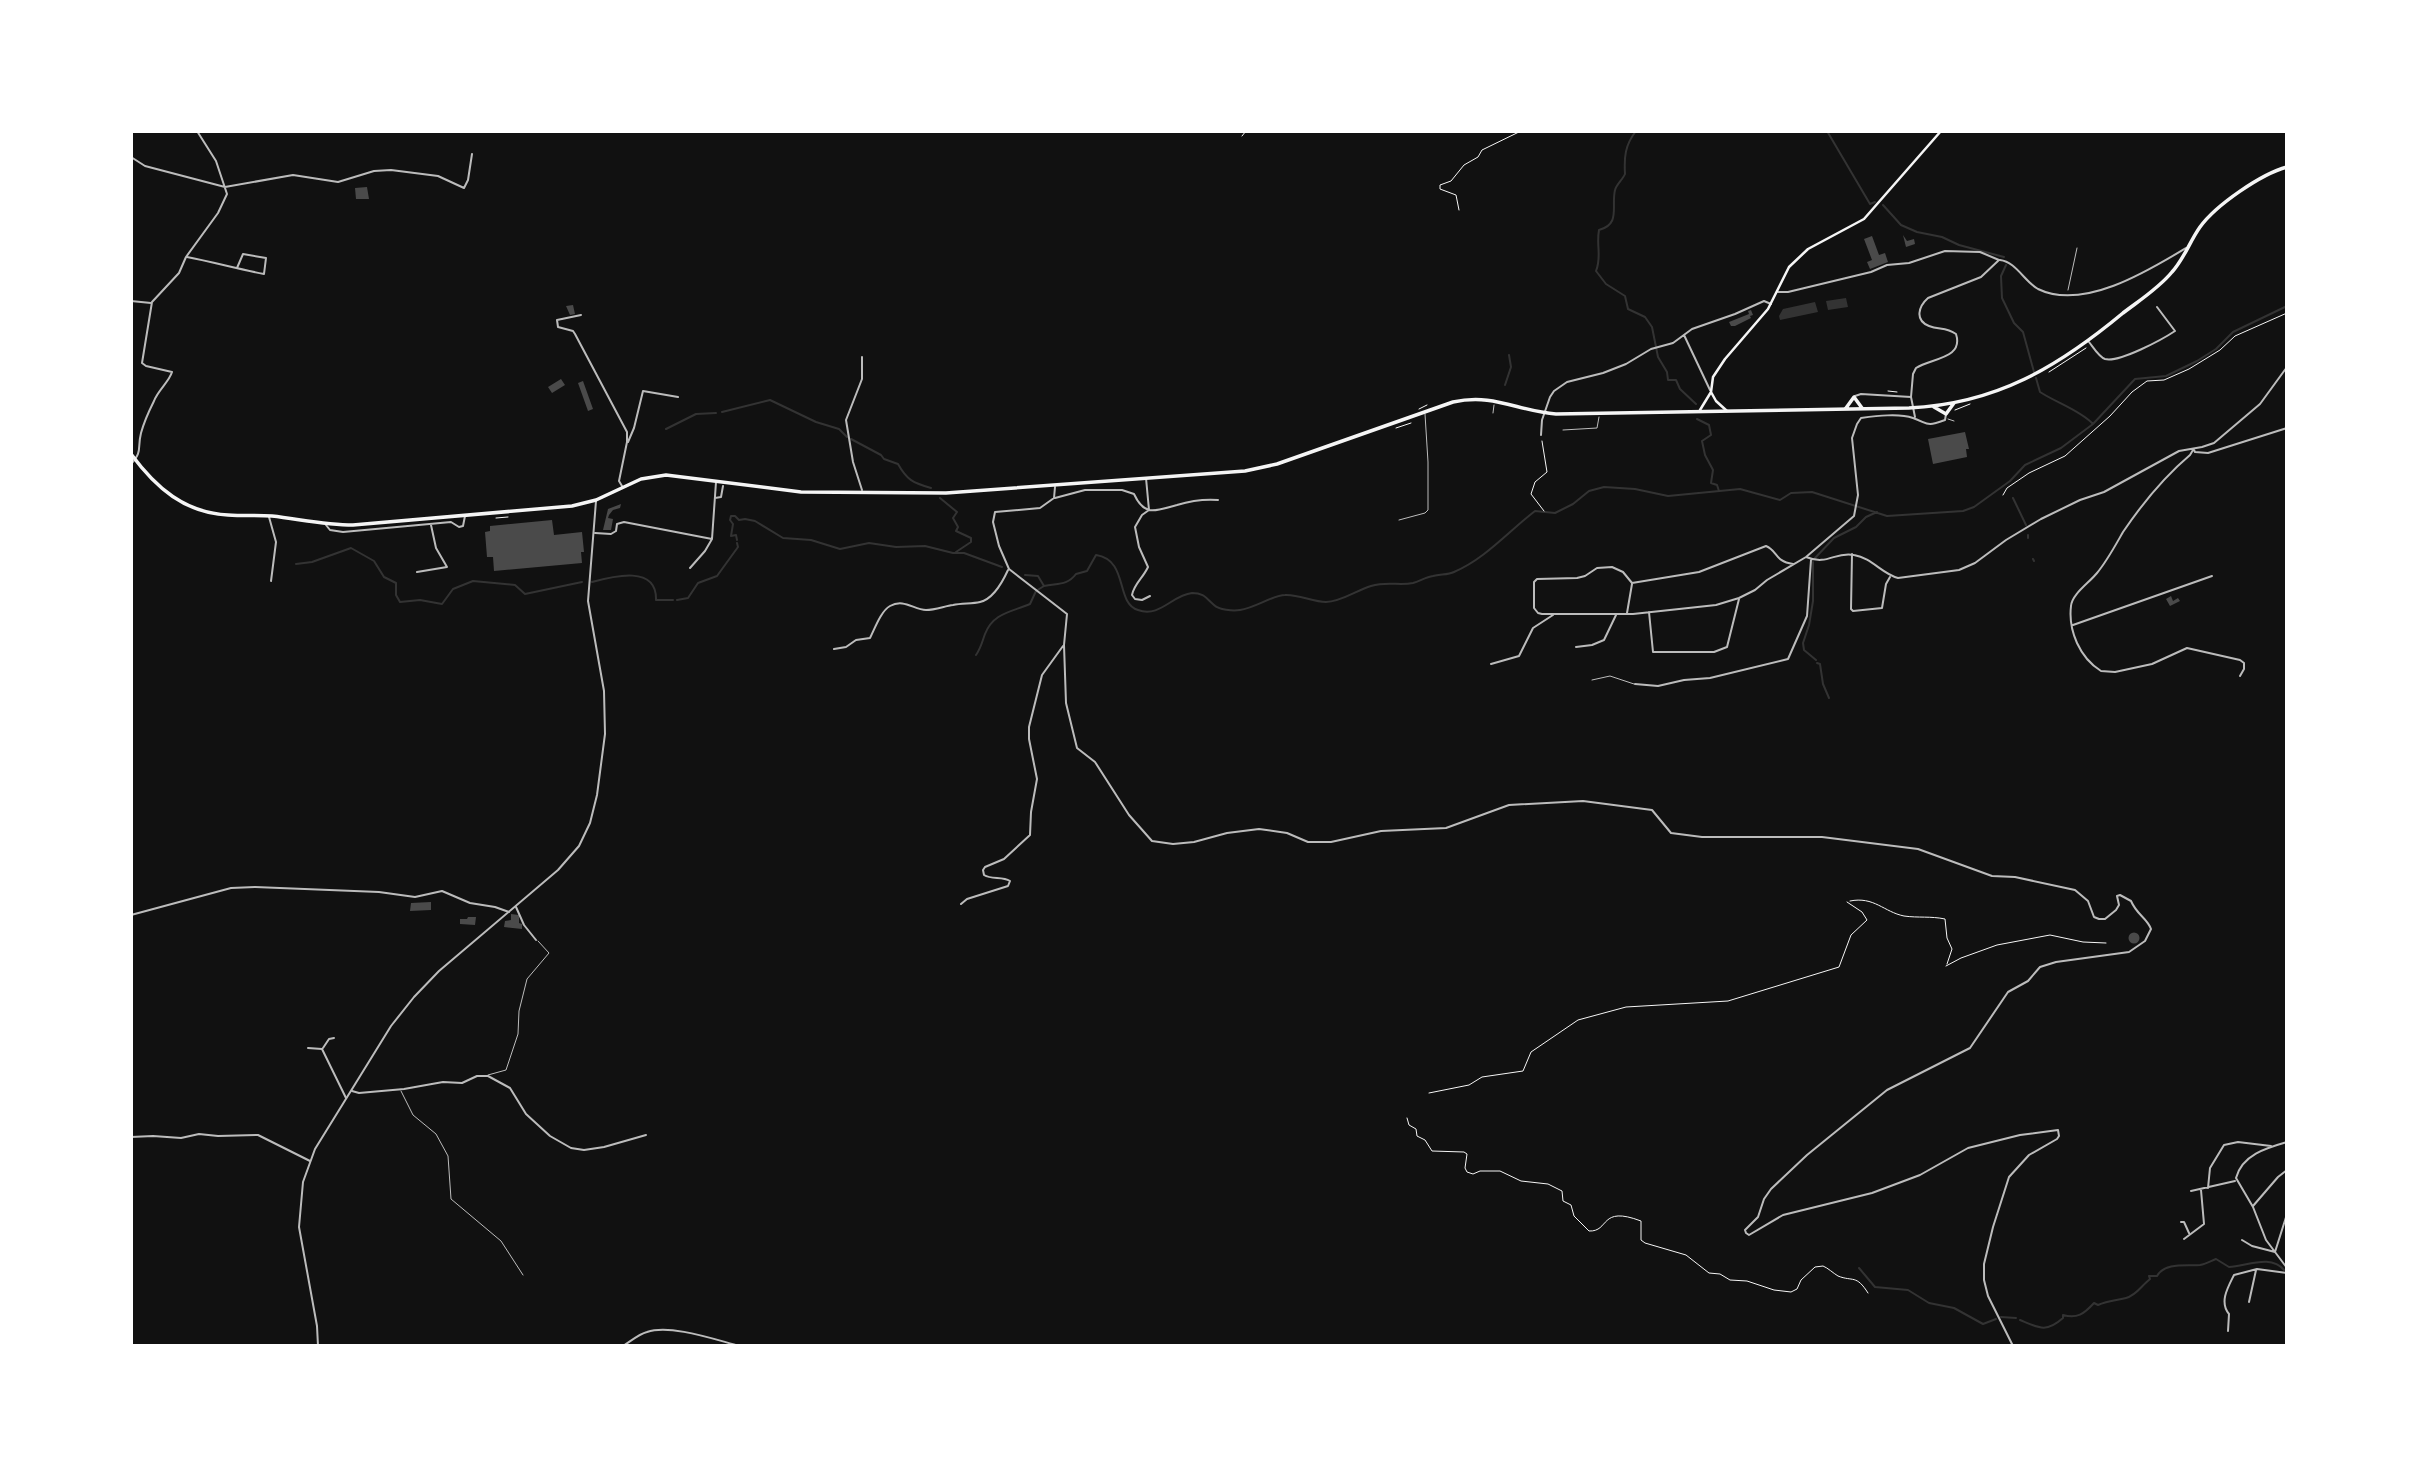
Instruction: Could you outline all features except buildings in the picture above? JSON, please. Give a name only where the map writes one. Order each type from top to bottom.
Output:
[{"type":"main road","points":[[1698,412],[1707,402],[1715,372],[1772,304],[1794,260],[1808,249],[1864,219],[1941,131]]},
{"type":"main road","points":[[131,454],[168,495],[196,509],[228,515],[269,516],[353,525],[572,506],[596,500],[640,480],[666,475],[801,492],[862,493],[968,492],[1245,471],[1264,468],[1468,399],[1494,400],[1544,413],[1932,407],[1997,391],[2031,377],[2090,343],[2164,280],[2177,266],[2206,220],[2257,179],[2287,167]]},
{"type":"main road","points":[[1711,392],[1727,411]]},
{"type":"main road","points":[[1844,409],[1854,397],[1863,409]]},
{"type":"main road","points":[[1932,407],[1946,416],[1954,403]]},
{"type":"street","points":[[131,301],[147,304],[152,302],[179,273],[186,257],[218,213],[227,194],[216,161],[197,131]]},
{"type":"street","points":[[131,157],[145,166],[225,187],[293,176],[338,182],[374,171],[391,170],[438,176],[464,188],[472,154]]},
{"type":"street","points":[[1778,292],[1781,294],[1871,272],[1887,265],[1906,264],[1945,251],[1979,252],[2008,261],[2028,283],[2054,294],[2082,293],[2097,291],[2151,270],[2189,246]]},
{"type":"street","points":[[186,257],[264,274],[266,258],[243,254],[237,268]]},
{"type":"street","points":[[1916,418],[1911,397],[1916,368],[1948,355],[1958,344],[1956,334],[1948,328],[1929,326],[1921,320],[1918,311],[1921,304],[1927,298],[1982,277],[1999,260]]},
{"type":"street","points":[[1541,435],[1544,413],[1554,391],[1567,382],[1626,364],[1655,348],[1673,343],[1697,326],[1764,301],[1772,304]]},
{"type":"street","points":[[131,464],[140,453],[140,436],[146,416],[172,372],[142,363],[152,302]]},
{"type":"street","points":[[2090,343],[2108,359],[2129,354],[2166,337],[2175,331],[2157,307]]},
{"type":"street","points":[[581,315],[556,320],[558,327],[573,331],[626,432],[627,442]]},
{"type":"street","points":[[1684,334],[1711,392]]},
{"type":"street","points":[[862,357],[862,379],[846,420],[853,462],[863,486],[862,493]]},
{"type":"street","points":[[1806,557],[1825,561],[1842,554],[1852,554],[1898,578],[1959,570],[1974,564],[2041,519],[2080,500],[2104,492],[2179,450],[2214,443],[2260,404],[2287,367]]},
{"type":"street","points":[[623,487],[619,481],[627,442],[634,428],[643,391],[678,397]]},
{"type":"street","points":[[1854,397],[1861,394],[1911,397]]},
{"type":"street","points":[[1632,583],[1620,570],[1612,567],[1597,568],[1586,576],[1577,578],[1537,579],[1534,582],[1534,608],[1538,613],[1553,614],[1626,614],[1716,605],[1739,598],[1806,557],[1854,516],[1858,501],[1852,438],[1861,418],[1916,418],[1927,425],[1943,421],[1946,416]]},
{"type":"street","points":[[2193,449],[2195,452],[2208,453],[2287,428]]},
{"type":"street","points":[[2193,449],[2137,512],[2097,574],[2074,597],[2071,604],[2073,625],[2081,653],[2101,671],[2115,672],[2152,664],[2187,648],[2240,660],[2244,663],[2240,677]]},
{"type":"street","points":[[1146,478],[1149,510]]},
{"type":"street","points":[[131,481],[132,509]]},
{"type":"street","points":[[690,568],[712,538],[716,481]]},
{"type":"street","points":[[1054,498],[1055,485]]},
{"type":"street","points":[[714,498],[721,497],[723,486]]},
{"type":"street","points":[[1218,500],[1208,499],[1149,510],[1139,504],[1134,494],[1122,490],[1085,490],[1054,498],[1041,508],[999,510],[993,515],[999,546],[1009,569],[1067,614],[1064,645],[1066,703],[1077,748],[1095,762],[1129,815],[1152,841],[1173,844],[1194,842],[1227,833],[1259,829],[1287,833],[1308,842],[1331,842],[1381,831],[1446,828],[1509,805],[1583,801],[1652,810],[1671,833],[1702,837],[1822,837],[1918,849],[1992,876],[2015,877],[2075,890],[2088,901],[2094,917],[2099,919],[2105,919],[2116,910],[2119,905],[2117,896],[2131,901],[2136,912],[2151,929],[2145,941],[2129,952],[2056,962],[2040,967],[2028,981],[2008,992],[1970,1048],[1886,1090],[1807,1154],[1771,1189],[1764,1199],[1758,1217],[1745,1230],[1749,1235],[1783,1215],[1872,1194],[1920,1175],[1968,1148],[2020,1135],[2058,1130],[2060,1132],[2057,1139],[2029,1155],[2009,1177],[1984,1264],[1984,1280],[1989,1296],[2013,1346]]},
{"type":"street","points":[[318,1346],[317,1326],[299,1227],[300,1195],[310,1161],[351,1090],[391,1027],[414,997],[439,971],[569,858],[584,836],[594,811],[604,755],[606,716],[588,601],[596,500]]},
{"type":"street","points":[[1149,510],[1142,515],[1135,527],[1139,547],[1148,567],[1145,575],[1133,588],[1132,595],[1135,599],[1142,600],[1150,596]]},
{"type":"street","points":[[326,524],[330,530],[343,532],[452,522],[459,527],[463,526],[466,515]]},
{"type":"street","points":[[269,516],[276,542],[271,581]]},
{"type":"street","points":[[593,533],[611,534],[616,531],[617,524],[624,522],[712,538]]},
{"type":"street","points":[[417,572],[447,567],[436,548],[431,524]]},
{"type":"street","points":[[1632,583],[1699,572],[1762,546],[1771,548],[1780,560],[1793,564]]},
{"type":"street","points":[[1852,554],[1853,611],[1882,608],[1886,581],[1891,576]]},
{"type":"street","points":[[1635,684],[1658,686],[1710,678],[1788,659],[1807,616],[1811,559]]},
{"type":"street","points":[[834,649],[846,647],[856,640],[870,638],[886,609],[900,602],[923,611],[988,599],[1009,569]]},
{"type":"street","points":[[2073,625],[2212,576]]},
{"type":"street","points":[[1626,614],[1632,583]]},
{"type":"street","points":[[1649,612],[1653,652],[1714,652],[1727,648],[1739,598]]},
{"type":"street","points":[[1491,664],[1519,656],[1533,628],[1553,614]]},
{"type":"street","points":[[1576,647],[1604,640],[1616,614]]},
{"type":"street","points":[[961,904],[967,899],[1008,886],[1010,881],[988,877],[983,870],[1004,859],[1030,835],[1037,779],[1029,727],[1042,675],[1064,645]]},
{"type":"street","points":[[131,915],[231,888],[255,887],[379,892],[415,897],[442,891],[470,903],[495,906],[509,912]]},
{"type":"street","points":[[516,906],[524,925],[536,940]]},
{"type":"street","points":[[322,1049],[329,1039],[334,1038]]},
{"type":"street","points":[[308,1048],[322,1049]]},
{"type":"street","points":[[322,1049],[346,1098]]},
{"type":"street","points":[[351,1090],[359,1093],[443,1082],[462,1083],[477,1076],[488,1076],[510,1088],[526,1114],[550,1136],[572,1147],[584,1150],[604,1147],[646,1135]]},
{"type":"street","points":[[131,1137],[181,1138],[199,1134],[251,1134],[310,1161]]},
{"type":"street","points":[[2208,1188],[2210,1168],[2224,1145],[2238,1142],[2272,1146]]},
{"type":"street","points":[[2287,1142],[2256,1152],[2239,1169],[2236,1181],[2253,1207],[2266,1240],[2287,1268]]},
{"type":"street","points":[[2253,1207],[2287,1170]]},
{"type":"street","points":[[2191,1191],[2236,1181]]},
{"type":"street","points":[[2184,1239],[2204,1224],[2201,1190]]},
{"type":"street","points":[[2275,1252],[2287,1214]]},
{"type":"street","points":[[2181,1222],[2185,1222],[2190,1234]]},
{"type":"street","points":[[2242,1240],[2252,1246],[2275,1252]]},
{"type":"street","points":[[2228,1331],[2229,1314],[2224,1307],[2234,1275],[2257,1269],[2287,1273]]},
{"type":"street","points":[[2249,1302],[2257,1269]]},
{"type":"street","points":[[623,1346],[646,1332],[656,1330],[706,1335],[740,1346]]},
{"type":"lane","points":[[2068,290],[2077,248]]},
{"type":"lane","points":[[1493,413],[1494,400]]},
{"type":"lane","points":[[1399,520],[1428,510],[1425,413]]},
{"type":"lane","points":[[1563,429],[1599,427],[1599,413]]},
{"type":"lane","points":[[1946,416],[1954,421]]},
{"type":"lane","points":[[1592,680],[1610,676],[1635,684]]},
{"type":"lane","points":[[488,1076],[506,1070],[518,1034],[519,1011],[527,979],[549,953],[536,940]]},
{"type":"lane","points":[[400,1089],[413,1115],[436,1134],[448,1156],[451,1199],[500,1241],[523,1275]]},
{"type":"path","points":[[1242,136],[1246,131]]},
{"type":"path","points":[[1458,209],[1456,195],[1440,189],[1440,185],[1451,181],[1464,164],[1478,157],[1482,150],[1521,131]]},
{"type":"path","points":[[2003,495],[2007,488],[2029,473],[2065,456],[2147,381],[2164,380],[2189,369],[2220,350],[2235,336],[2287,313]]},
{"type":"path","points":[[2044,374],[2055,370],[2090,343]]},
{"type":"path","points":[[1886,391],[1899,392],[1900,395]]},
{"type":"path","points":[[1954,421],[1953,411],[1972,403]]},
{"type":"path","points":[[1541,435],[1547,472],[1535,482],[1531,494],[1544,511]]},
{"type":"path","points":[[1429,1093],[1469,1085],[1482,1077],[1523,1071],[1531,1052],[1578,1020],[1626,1007],[1728,1001],[1839,967],[1852,935],[1867,920],[1862,912],[1847,904],[1854,900],[1873,901],[1904,916],[1933,916],[1945,919],[1947,938],[1952,949],[1946,966],[1997,945],[2050,935],[2083,942],[2106,943]]},
{"type":"path","points":[[1408,1118],[1409,1125],[1416,1129],[1417,1136],[1425,1140],[1432,1151],[1467,1154],[1465,1168],[1468,1172],[1473,1174],[1480,1171],[1500,1171],[1521,1181],[1548,1184],[1562,1191],[1563,1201],[1571,1205],[1574,1216],[1589,1231],[1596,1231],[1609,1217],[1619,1214],[1641,1221],[1641,1240],[1645,1243],[1686,1255],[1709,1273],[1720,1274],[1730,1280],[1741,1279],[1774,1290],[1791,1292],[1797,1289],[1801,1280],[1815,1267],[1823,1266],[1837,1275],[1848,1276],[1862,1284],[1868,1293]]},
{"type":"shaded area","points":[[1846,298],[1848,307],[1828,310],[1826,301]]},
{"type":"shaded area","points":[[1815,302],[1818,312],[1780,320],[1783,309]]},
{"type":"waterway","points":[[1636,131],[1626,151],[1625,174],[1615,190],[1613,219],[1599,230],[1599,261],[1596,271],[1606,284],[1625,296],[1628,309],[1645,317],[1652,327],[1658,357],[1667,372],[1668,380],[1676,380],[1680,389],[1696,404]]},
{"type":"waterway","points":[[1827,131],[1870,204],[1875,202]]},
{"type":"waterway","points":[[1883,205],[1901,225],[1917,232],[2004,257]]},
{"type":"waterway","points":[[2006,265],[2001,276],[2002,298],[2014,323],[2023,332],[2034,372]]},
{"type":"waterway","points":[[1025,575],[1038,576],[1044,586],[1062,583],[1087,571],[1096,555],[1113,565],[1126,599],[1138,610],[1153,611],[1192,593],[1202,595],[1219,608],[1237,610],[1285,595],[1321,602],[1332,601],[1371,586],[1413,583],[1452,573],[1486,552],[1535,511],[1555,513],[1573,504],[1589,491],[1604,487],[1635,489],[1668,496],[1740,489],[1780,500],[1791,493],[1812,492],[1887,516],[1963,511],[1974,507],[2010,481],[2025,465],[2061,448],[2093,424],[2135,379],[2166,376],[2216,349],[2233,332],[2287,306]]},
{"type":"waterway","points":[[1505,385],[1511,367],[1509,355]]},
{"type":"waterway","points":[[2036,378],[2040,392],[2092,423]]},
{"type":"waterway","points":[[722,412],[770,400],[816,422],[839,429],[847,437]]},
{"type":"waterway","points":[[666,429],[696,414],[716,413]]},
{"type":"waterway","points":[[1697,419],[1709,425],[1711,435],[1702,441],[1705,455],[1713,470],[1711,483],[1717,485],[1719,491]]},
{"type":"waterway","points":[[851,439],[884,459],[898,464],[911,480],[931,488]]},
{"type":"waterway","points":[[940,498],[957,512],[953,518],[958,527],[956,531],[971,538],[971,542],[956,552]]},
{"type":"waterway","points":[[2013,498],[2026,525]]},
{"type":"waterway","points":[[1815,558],[1834,538],[1877,512]]},
{"type":"waterway","points":[[737,540],[736,535],[731,536],[731,516],[739,520],[755,521],[783,538],[811,540],[840,549],[869,543],[896,547],[925,546],[964,553],[1002,567]]},
{"type":"waterway","points":[[677,600],[688,598],[698,583],[717,576],[738,547],[737,543]]},
{"type":"waterway","points":[[296,564],[312,562],[351,548],[374,561],[384,577],[396,583],[396,595],[400,602],[420,600],[442,604],[453,589],[473,581],[515,585],[525,594],[582,582]]},
{"type":"waterway","points":[[1813,562],[1813,601],[1803,643],[1804,650],[1816,660]]},
{"type":"waterway","points":[[592,582],[611,577],[642,577],[650,582],[656,600],[673,600]]},
{"type":"waterway","points":[[976,655],[988,627],[1003,614],[1030,604],[1036,591],[1044,586]]},
{"type":"waterway","points":[[1817,663],[1820,664],[1823,684],[1829,698]]},
{"type":"waterway","points":[[2020,1320],[2042,1328],[2052,1326],[2063,1318],[2063,1315],[2080,1315],[2094,1303],[2098,1305],[2130,1297],[2150,1279],[2149,1276],[2157,1276],[2170,1267],[2200,1265],[2216,1259],[2229,1267],[2266,1262],[2279,1265],[2284,1270]]},
{"type":"waterway","points":[[1859,1268],[1875,1287],[1908,1290],[1929,1303],[1954,1308],[1983,1324],[1996,1319]]},
{"type":"waterway","points":[[2001,1317],[2016,1318]]}]
